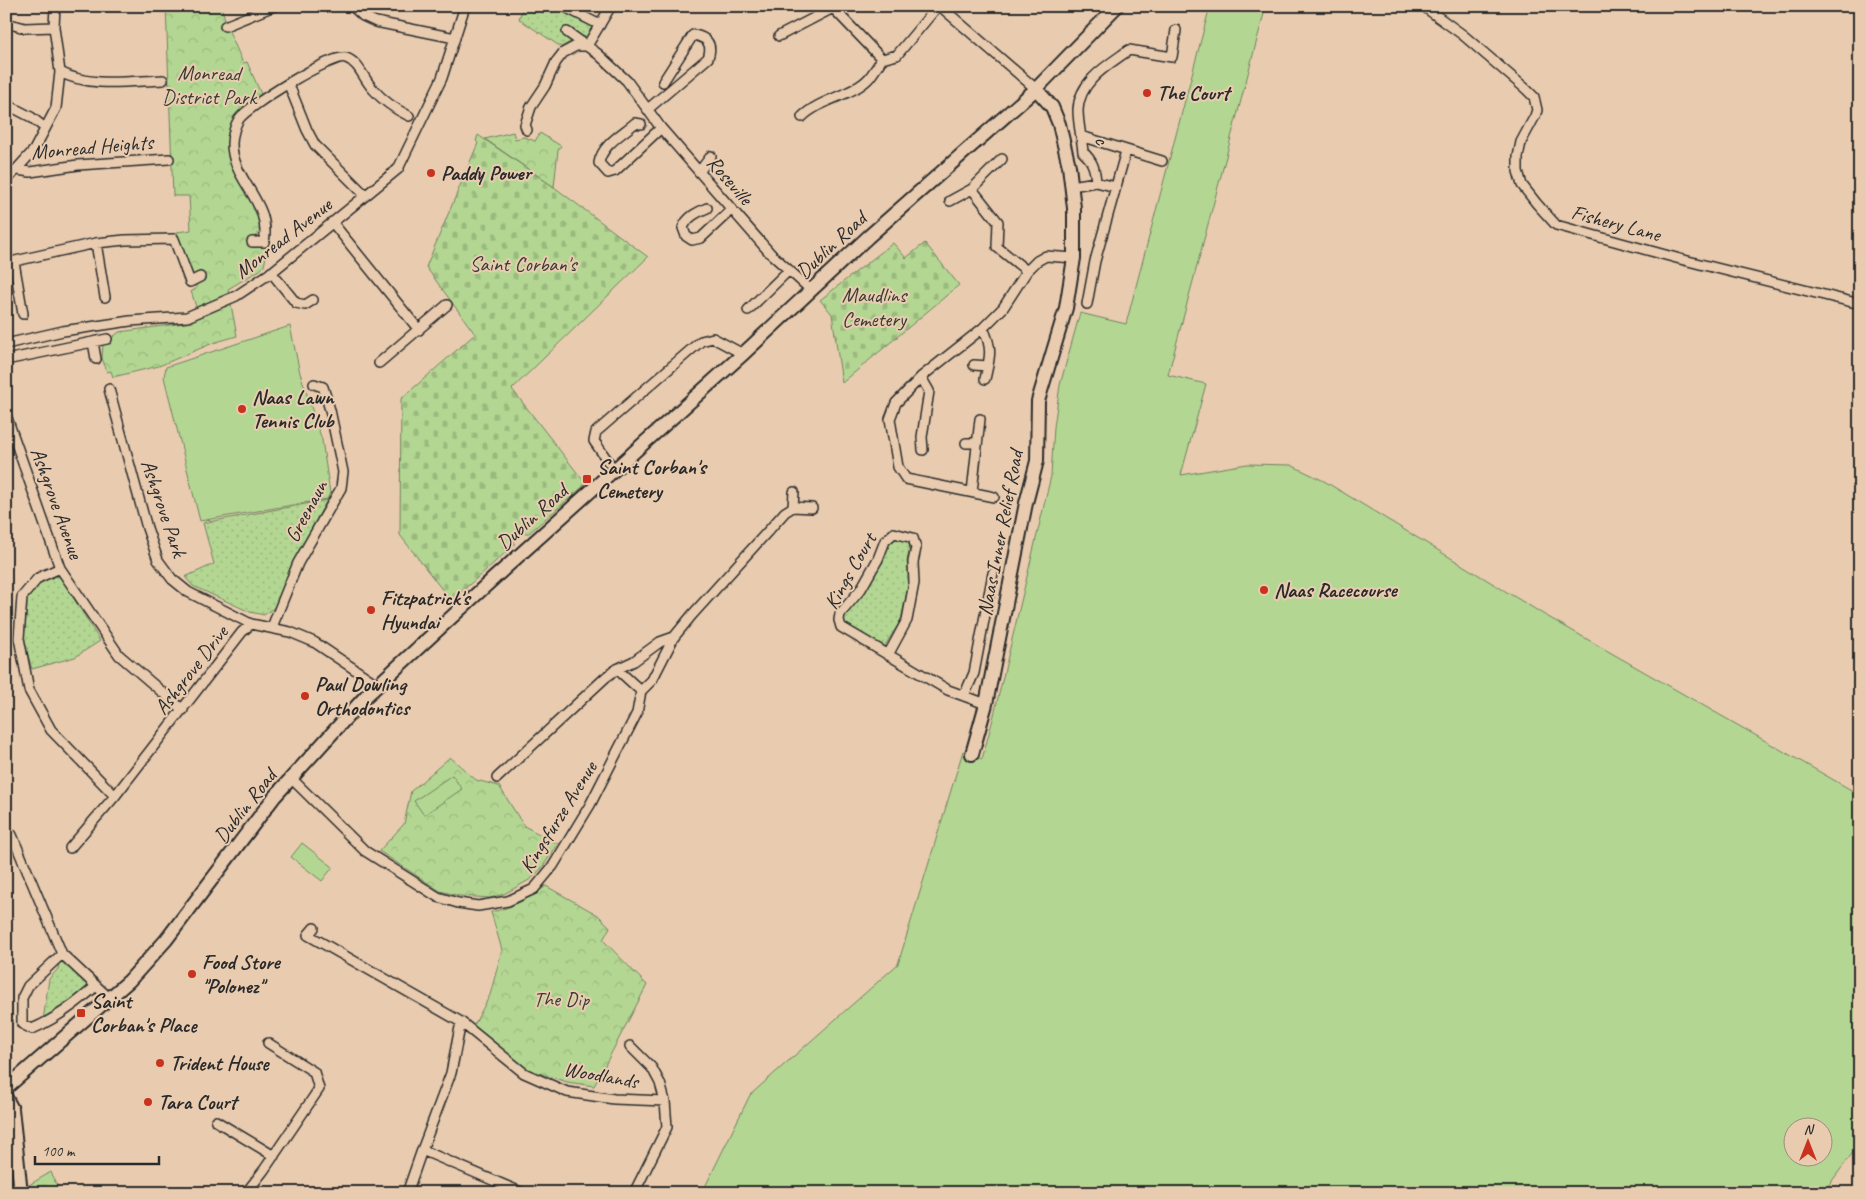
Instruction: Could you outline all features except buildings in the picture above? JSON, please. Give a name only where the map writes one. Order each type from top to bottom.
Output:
[{"type":"main road","name":"Dublin Road","points":[[6,1088],[108,997],[129,981],[166,940],[275,796],[378,685],[743,354],[868,237],[1036,89],[1117,6]]},
{"type":"main road","name":"Naas Inner Relief Road","points":[[972,754],[986,704],[1026,503],[1037,461],[1038,401],[1066,308],[1074,258],[1074,208],[1069,166],[1059,124],[1052,107],[1036,89]]},
{"type":"main road","points":[[6,1098],[12,1109],[21,1193]]},
{"type":"street","name":"Monread Heights","points":[[6,181],[18,170],[34,150],[56,108],[60,72],[54,27],[55,6]]},
{"type":"street","points":[[102,6],[117,6]]},
{"type":"street","points":[[225,26],[274,6]]},
{"type":"street","points":[[352,6],[363,16],[376,22],[455,38]]},
{"type":"street","name":"Monread Avenue","points":[[6,344],[63,331],[130,320],[187,317],[236,296],[271,272],[398,169],[442,78],[465,6]]},
{"type":"street","points":[[563,6],[600,25]]},
{"type":"street","points":[[526,130],[531,107],[545,86],[556,62],[563,53],[576,46],[587,46],[611,6]]},
{"type":"street","points":[[802,117],[812,107],[850,90],[868,79],[882,59],[897,55],[939,6],[1036,89]]},
{"type":"street","name":"Fishery Lane","points":[[1423,6],[1463,35],[1534,98],[1537,110],[1521,142],[1518,171],[1522,185],[1556,225],[1680,259],[1860,304]]},
{"type":"street","points":[[779,36],[833,7],[882,59]]},
{"type":"street","points":[[6,23],[24,28],[54,27]]},
{"type":"street","name":"c","points":[[1096,182],[1092,160],[1083,152],[1078,109],[1083,90],[1098,73],[1129,50],[1172,57],[1176,30]]},
{"type":"street","name":"Roseville","points":[[567,32],[613,67],[627,81],[661,128],[699,172],[770,252],[811,290]]},
{"type":"street","points":[[648,109],[708,58],[710,43],[704,37],[693,35],[663,82]]},
{"type":"street","points":[[252,242],[264,242],[265,221],[258,203],[237,167],[232,144],[233,132],[240,118],[263,99],[317,66],[339,57],[346,58],[355,63],[372,89],[390,106],[409,116]]},
{"type":"street","points":[[60,72],[68,77],[96,82],[163,80]]},
{"type":"street","points":[[289,84],[315,145],[365,195]]},
{"type":"street","name":"Monread Heights","points":[[6,104],[31,117],[45,128]]},
{"type":"street","points":[[641,124],[635,123],[604,149],[600,155],[599,163],[608,173],[615,171],[661,128]]},
{"type":"street","points":[[1081,136],[1162,161]]},
{"type":"street","points":[[1087,304],[1093,295],[1095,261],[1126,151]]},
{"type":"street","points":[[699,172],[711,156]]},
{"type":"street","name":"Monread Heights","points":[[18,170],[30,172],[78,165],[169,159]]},
{"type":"street","points":[[950,201],[972,189],[1002,159]]},
{"type":"street","points":[[1071,186],[1096,182],[1116,186]]},
{"type":"street","points":[[972,189],[998,222],[998,247],[1017,265],[1027,271]]},
{"type":"street","points":[[707,208],[695,213],[686,220],[683,228],[686,236],[692,240],[701,238],[732,209]]},
{"type":"street","points":[[332,222],[419,330]]},
{"type":"street","points":[[23,314],[10,262],[96,244],[125,240],[174,239],[190,282],[200,277]]},
{"type":"street","points":[[96,244],[105,297]]},
{"type":"street","points":[[994,497],[906,479],[898,467],[890,420],[896,403],[922,377],[983,328],[1003,308],[1027,271],[1046,256],[1074,258]]},
{"type":"street","points":[[748,310],[789,270]]},
{"type":"street","points":[[271,272],[296,304],[305,305],[313,300]]},
{"type":"street","points":[[379,363],[448,305]]},
{"type":"street","points":[[983,328],[990,341],[991,353],[985,379]]},
{"type":"street","points":[[614,470],[594,441],[596,432],[701,340],[712,338],[743,354]]},
{"type":"street","points":[[6,360],[107,339]]},
{"type":"street","points":[[93,342],[96,359]]},
{"type":"street","points":[[974,365],[988,366]]},
{"type":"street","points":[[922,377],[929,391],[922,437],[923,450]]},
{"type":"street","name":"Greenaun","points":[[272,627],[298,562],[341,488],[343,472],[330,410],[323,387],[314,384]]},
{"type":"street","name":"Ashgrove Park","points":[[109,389],[147,528],[158,560],[172,579],[188,592],[251,624]]},
{"type":"street","name":"Ashgrove Avenue","points":[[6,415],[60,568],[119,655],[183,710]]},
{"type":"street","points":[[972,492],[980,420]]},
{"type":"street","points":[[912,436],[922,437]]},
{"type":"street","points":[[966,442],[977,443]]},
{"type":"street","points":[[794,492],[793,507],[812,508]]},
{"type":"street","name":"Kingsfurze Avenue","points":[[292,779],[365,850],[438,898],[478,906],[508,901],[534,888],[553,866],[590,805],[637,713],[641,691],[652,680],[674,637],[785,512],[793,507]]},
{"type":"street","name":"Kings Court","points":[[888,655],[907,620],[914,583],[913,562],[916,548],[913,538],[894,533],[885,541],[878,559],[861,589],[840,614],[841,627],[888,655],[948,690],[986,704]]},
{"type":"street","points":[[60,568],[38,578],[22,597],[19,638],[29,690],[51,730],[115,796]]},
{"type":"street","points":[[964,696],[974,673],[993,574]]},
{"type":"street","name":"Ashgrove Drive","points":[[70,848],[115,796],[242,632],[251,624],[290,632],[314,642],[378,685]]},
{"type":"street","name":"Kingsfurze Avenue","points":[[497,778],[606,677],[634,661],[660,642],[674,637]]},
{"type":"street","points":[[617,669],[641,691]]},
{"type":"street","points":[[12,835],[62,954],[108,997]]},
{"type":"street","name":"Woodlands","points":[[314,928],[308,936],[461,1022],[524,1073],[567,1092],[614,1099],[665,1101]]},
{"type":"street","points":[[62,954],[28,986],[22,998],[22,1024],[32,1028],[41,1025],[78,1002],[96,986]]},
{"type":"street","points":[[407,1193],[451,1073],[461,1022]]},
{"type":"street","points":[[246,1193],[274,1156],[319,1089],[314,1072],[268,1043]]},
{"type":"street","name":"Woodlands","points":[[630,1046],[652,1068],[660,1083],[665,1101],[667,1127],[634,1193]]},
{"type":"street","points":[[216,1120],[274,1156]]},
{"type":"street","points":[[422,1150],[523,1193]]},
{"type":"green space","name":"Monread District Park","points":[[166,6],[221,6],[228,29],[243,63],[247,62],[261,94],[243,107],[237,114],[238,116],[231,127],[229,139],[230,151],[240,176],[259,212],[261,230],[253,239],[253,246],[268,247],[264,266],[228,289],[237,336],[213,343],[159,366],[113,377],[111,371],[107,372],[102,358],[103,345],[119,332],[192,322],[196,307],[191,291],[195,290],[196,285],[177,232],[191,230],[189,196],[173,196]]},
{"type":"green space","points":[[523,6],[556,6],[595,26],[588,37],[581,36],[561,47],[519,19]]},
{"type":"green space","name":"Naas Racecourse","points":[[1210,6],[1266,6],[1168,375],[1206,384],[1181,475],[1247,464],[1291,465],[1324,481],[1543,614],[1860,795],[1860,1143],[1823,1193],[702,1193],[750,1095],[898,964],[963,751],[982,759],[1051,476],[1054,427],[1060,385],[1080,313],[1126,324]]},
{"type":"green space","points":[[513,132],[515,139],[524,137],[535,141],[540,133],[561,146],[558,150],[554,187],[485,139]]},
{"type":"green space","name":"Saint Corban's","points":[[478,135],[554,187],[648,257],[512,389],[586,484],[529,533],[515,533],[514,545],[451,601],[400,535],[401,399],[475,334],[426,267],[478,143],[476,141]]},
{"type":"green space","name":"Maudlins Cemetery","points":[[893,243],[906,258],[925,243],[959,285],[842,383],[832,314],[820,300]]},
{"type":"green space","name":"Naas Lawn Tennis Club","points":[[290,326],[300,373],[322,440],[330,493],[327,499],[200,521],[164,377],[166,367]]},
{"type":"green space","points":[[327,500],[296,557],[275,607],[264,615],[250,612],[193,586],[185,577],[214,564],[203,523]]},
{"type":"green space","points":[[893,538],[907,541],[910,547],[907,561],[909,582],[901,620],[884,647],[878,646],[842,624],[842,616],[886,544]]},
{"type":"green space","points":[[60,576],[100,641],[75,657],[32,669],[24,642],[27,600],[40,583],[51,577]]},
{"type":"green space","points":[[450,757],[476,780],[499,786],[524,826],[558,844],[541,869],[531,879],[504,894],[490,898],[460,896],[440,891],[379,851],[404,824],[411,791]]},
{"type":"green space","points":[[452,775],[462,789],[424,815],[414,801]]},
{"type":"green space","points":[[302,843],[333,867],[322,881],[291,857]]},
{"type":"green space","name":"The Dip","points":[[546,886],[598,915],[610,927],[603,940],[647,985],[594,1086],[567,1082],[526,1069],[473,1027],[490,995],[502,950],[491,912],[520,902]]},
{"type":"green space","points":[[63,961],[89,984],[87,991],[43,1021],[49,979],[58,969],[59,962]]},
{"type":"green space","points":[[51,1172],[60,1193],[30,1193],[29,1185]]},
{"type":"place","name":"The Court","points":[[1147,93]]},
{"type":"place","name":"Paddy Power","points":[[431,173]]},
{"type":"place","name":"Naas Lawn Tennis Club","points":[[242,409]]},
{"type":"place","name":"Saint Corban's Cemetery","points":[[587,479]]},
{"type":"place","name":"Naas Racecourse","points":[[1264,590]]},
{"type":"place","name":"Fitzpatrick's Hyundai","points":[[371,610]]},
{"type":"place","name":"Paul Dowling Orthodontics","points":[[305,696]]},
{"type":"place","name":"Food Store \"Polonez\"","points":[[192,974]]},
{"type":"place","name":"Saint Corban's Place","points":[[81,1013]]},
{"type":"place","name":"Trident House","points":[[160,1063]]},
{"type":"place","name":"Tara Court","points":[[148,1102]]}]
